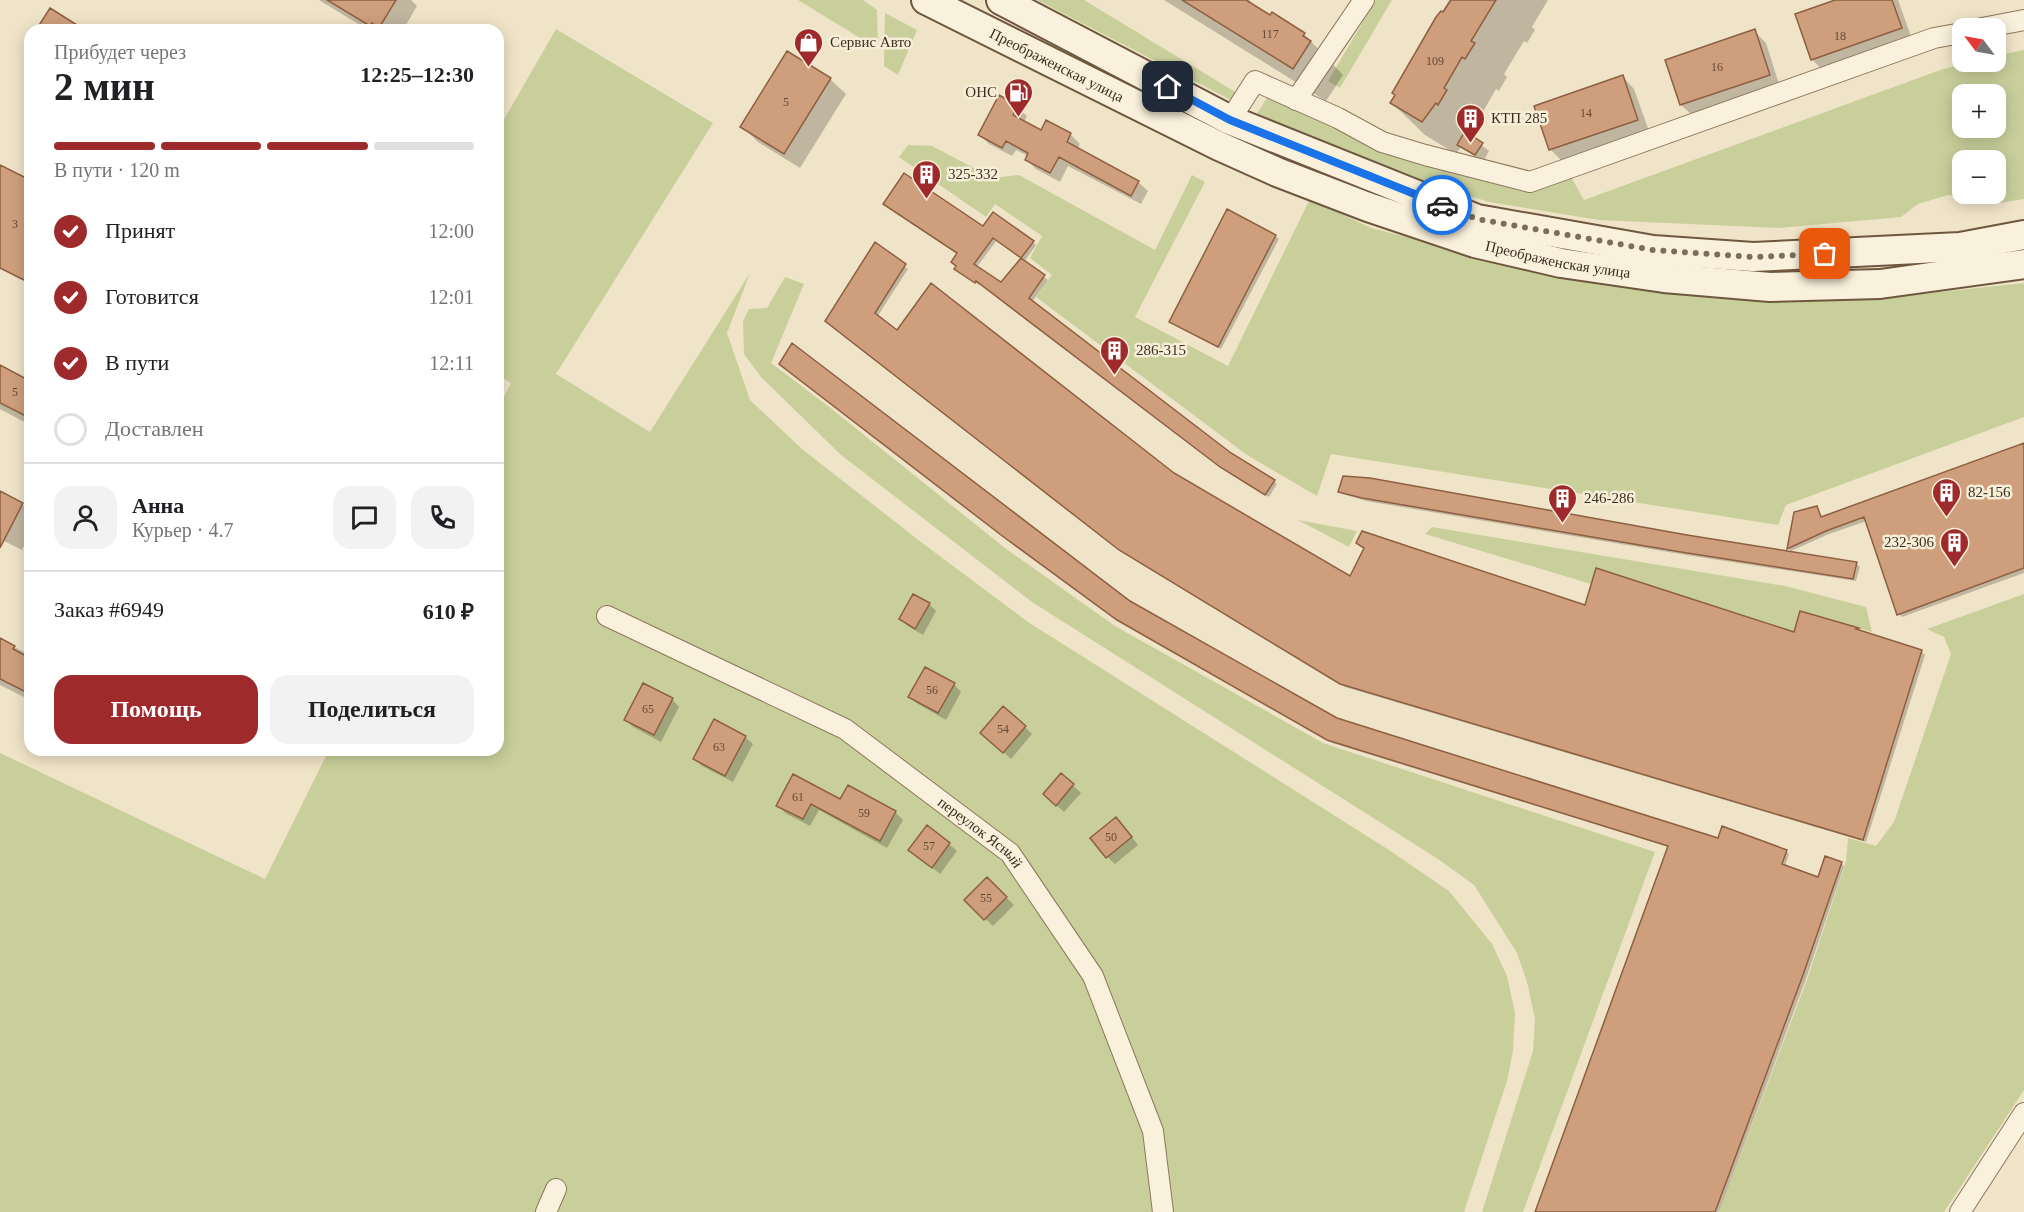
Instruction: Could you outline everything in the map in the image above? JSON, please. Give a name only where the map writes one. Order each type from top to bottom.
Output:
[{"type":"main road","name":"Преображенская улица","points":[[1001,0],[1230,120],[1477,219],[1653,250],[1753,257],[1960,247],[2024,236]]},
{"type":"main road","name":"Преображенская улица","points":[[944,4],[1277,172],[1368,207],[1454,236],[1561,263],[1664,278],[1770,287],[1880,284],[2024,264]]},
{"type":"street","points":[[1296,100],[1364,0]]},
{"type":"street","points":[[2006,23],[2024,20]]},
{"type":"street","points":[[1230,120],[1255,81],[1338,118],[1382,142],[1530,182],[1934,38],[1952,35]]},
{"type":"street","name":"переулок Ясный","points":[[607,616],[845,729],[1010,853],[1093,976],[1153,1131],[1163,1212]]},
{"type":"street","points":[[1960,1212],[2024,1113]]},
{"type":"street","points":[[546,1212],[556,1189]]},
{"type":"green space","points":[[798,0],[863,0],[877,10],[878,49]]},
{"type":"green space","points":[[1037,0],[1084,0],[1242,96],[1237,103]]},
{"type":"green space","points":[[1376,0],[1392,0],[1340,88],[1328,81]]},
{"type":"green space","points":[[885,13],[917,30],[898,75],[884,66]]},
{"type":"green space","points":[[556,29],[713,123],[556,374],[650,432],[750,273],[727,333],[750,400],[802,449],[1028,622],[1389,850],[1449,891],[1492,944],[1507,976],[1515,1013],[1513,1051],[1507,1081],[1464,1212],[0,1212],[0,753],[265,879],[326,756],[504,756],[504,397],[511,383],[504,379],[504,120]]},
{"type":"green space","points":[[2024,50],[2024,199],[2006,202],[2006,150],[1952,150],[1952,196],[1918,204],[1901,217],[1779,228],[1599,220],[1489,202],[1310,145],[1256,115],[1269,95],[1426,166],[1532,189],[1570,175],[1584,200],[1952,67],[1952,72],[2006,72],[2006,54]]},
{"type":"green space","points":[[908,145],[932,146],[993,178],[1019,175],[1155,250],[1192,175],[1205,182],[1135,317],[1228,366],[1310,199],[1371,228],[1565,277],[1699,293],[1894,297],[2024,283],[2024,417],[1786,505],[1778,525],[1331,454],[1317,496],[1247,455],[1036,297],[1052,275],[1030,258],[1042,236],[995,204],[986,217],[899,157]]},
{"type":"green space","points":[[785,277],[804,284],[771,363],[1005,548],[1115,626],[1323,743],[1655,852],[1523,1212],[1482,1212],[1533,1051],[1535,1019],[1527,982],[1517,953],[1474,885],[1438,859],[1032,602],[841,455],[761,377],[744,354],[743,321],[749,309],[767,308]]},
{"type":"green space","points":[[1298,520],[1357,531],[1349,547]]},
{"type":"green space","points":[[1432,527],[1785,586],[1866,607],[1872,632],[1800,611],[1794,632],[1596,568],[1591,584],[1425,534]]},
{"type":"green space","points":[[2024,594],[2024,1090],[1944,1212],[1719,1212],[1808,977],[1846,861],[1848,838],[1876,846],[1894,822],[1951,654],[1944,637],[1927,629]]},
{"type":"building","points":[[327,0],[396,0],[381,24],[367,24]]},
{"type":"building","points":[[1182,0],[1246,0],[1270,15],[1272,12],[1305,33],[1303,36],[1311,41],[1293,69]]},
{"type":"building","points":[[1451,0],[1496,0],[1471,41],[1475,43],[1465,59],[1462,57],[1444,88],[1447,90],[1438,105],[1436,103],[1422,122],[1390,103],[1395,95],[1392,93],[1436,17],[1441,11],[1443,12]]},
{"type":"building","points":[[1835,0],[1892,0],[1902,28],[1811,60],[1795,14]]},
{"type":"building","points":[[50,8],[75,24],[40,24]]},
{"type":"building","points":[[1755,29],[1770,75],[1680,105],[1665,60]]},
{"type":"building","points":[[787,51],[831,78],[784,154],[740,127]]},
{"type":"building","points":[[1623,75],[1638,120],[1549,150],[1534,106]]},
{"type":"building","points":[[999,95],[1018,106],[1013,115],[1041,130],[1046,120],[1071,133],[1067,142],[1139,181],[1131,196],[1059,157],[1050,173],[1025,160],[1028,153],[1006,141],[1002,148],[978,135]]},
{"type":"building","name":"КТП 285","points":[[1465,131],[1483,143],[1475,155],[1457,145]]},
{"type":"building","points":[[0,165],[24,177],[24,280],[0,268]]},
{"type":"building","points":[[904,173],[983,226],[993,212],[1034,241],[1021,258],[1045,275],[1029,298],[1231,453],[1275,480],[1265,495],[1220,467],[976,281],[975,283],[954,269],[956,266],[951,262],[957,253],[883,204]],"holes":[[[993,238],[1021,258],[1001,282],[974,264]]]},
{"type":"building","points":[[1227,209],[1276,235],[1218,347],[1169,322]]},
{"type":"building","points":[[875,242],[906,264],[875,313],[897,330],[931,283],[1174,473],[1350,576],[1364,548],[1356,543],[1362,531],[1585,605],[1596,568],[1794,632],[1800,611],[1922,650],[1863,840],[1340,684],[1119,550],[825,321]]},
{"type":"building","points":[[792,343],[1130,601],[1337,718],[1718,838],[1722,826],[1787,850],[1782,864],[1818,877],[1825,856],[1842,862],[1803,975],[1715,1212],[1535,1212],[1668,846],[1327,740],[1117,620],[1001,535],[779,364]]},
{"type":"building","points":[[0,365],[24,378],[24,415],[0,403]]},
{"type":"building","points":[[2024,443],[2024,568],[1897,615],[1864,517],[1787,549],[1794,512],[1817,506],[1821,517]]},
{"type":"building","name":"246-286","points":[[1343,476],[1370,478],[1687,535],[1857,562],[1853,579],[1681,552],[1362,498],[1338,492]]},
{"type":"building","points":[[0,491],[23,503],[0,548]]},
{"type":"building","points":[[913,594],[930,603],[915,629],[899,619]]},
{"type":"building","points":[[0,638],[15,646],[13,649],[24,655],[24,691],[0,679]]},
{"type":"building","points":[[925,667],[955,683],[938,713],[908,697]]},
{"type":"building","points":[[643,683],[673,698],[654,735],[624,720]]},
{"type":"building","points":[[1003,706],[1026,726],[1003,753],[980,733]]},
{"type":"building","points":[[714,719],[746,736],[725,776],[693,759]]},
{"type":"building","points":[[1061,773],[1074,784],[1056,806],[1043,794]]},
{"type":"building","points":[[793,774],[840,799],[848,785],[896,811],[880,841],[811,804],[803,819],[776,806]]},
{"type":"building","points":[[1116,817],[1132,837],[1106,858],[1090,838]]},
{"type":"building","points":[[927,825],[950,843],[932,868],[908,850]]},
{"type":"building","points":[[987,877],[1007,897],[984,920],[964,900]]},
{"type":"way so far","points":[[1442,205],[1477,219],[1653,250],[1753,257],[1825,254]]},
{"type":"place","name":"Сервис Авто","points":[[809,68]]},
{"type":"place","name":"ОНС","points":[[1018,118]]},
{"type":"place","name":"КТП 285","points":[[1470,144]]},
{"type":"place","name":"325-332","points":[[927,200]]},
{"type":"place","name":"286-315","points":[[1115,376]]},
{"type":"place","name":"82-156","points":[[1947,518]]},
{"type":"place","name":"246-286","points":[[1563,524]]},
{"type":"place","name":"232-306","points":[[1955,568]]},
{"type":"route","points":[[1168,87],[1230,120],[1442,205]]}]
